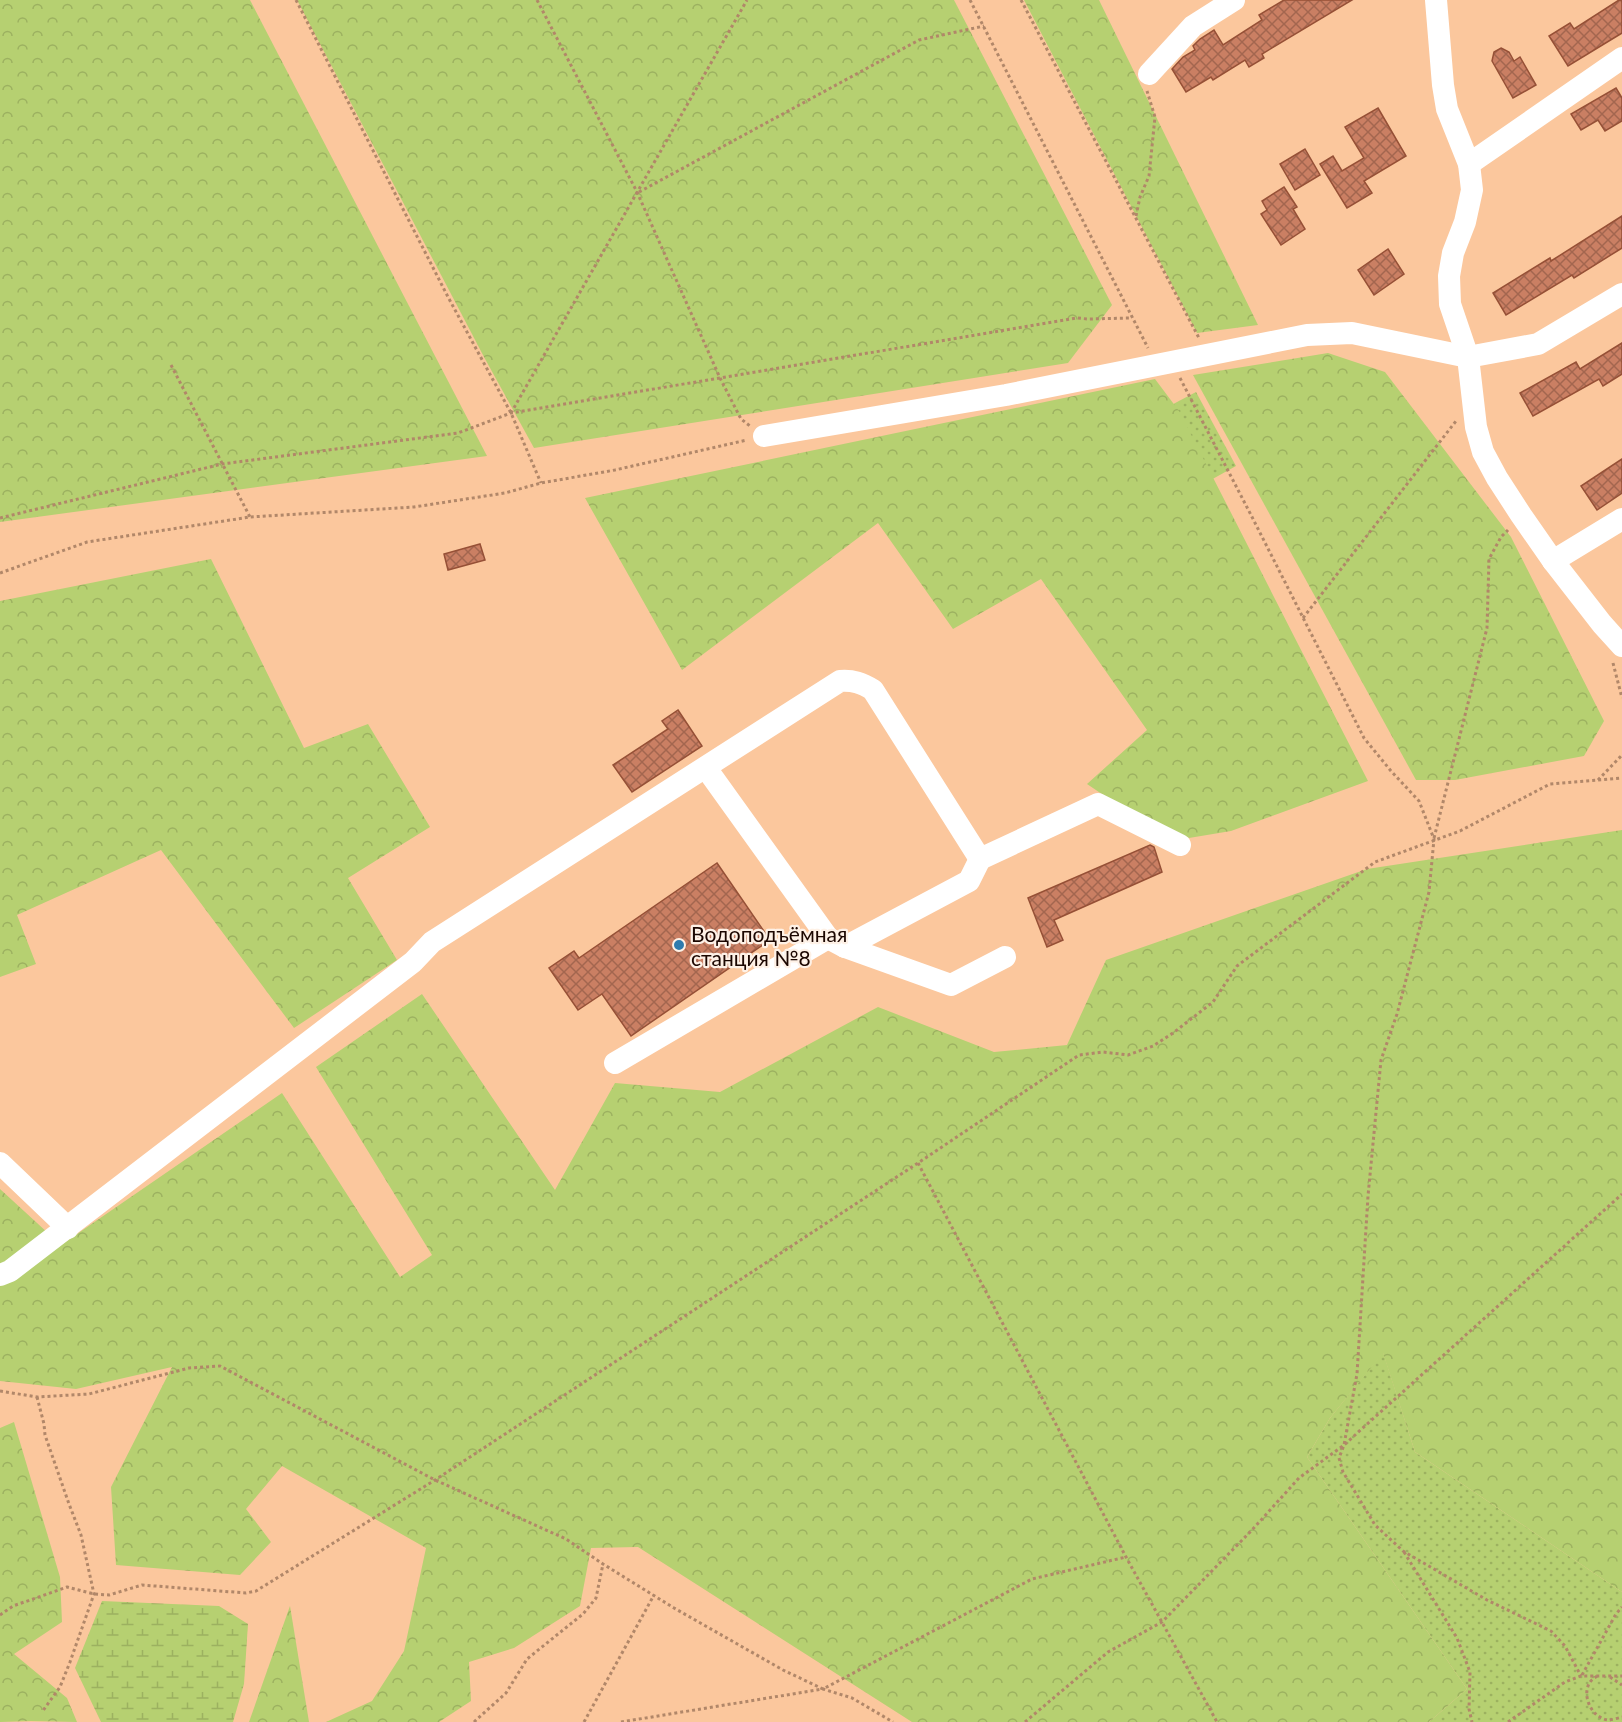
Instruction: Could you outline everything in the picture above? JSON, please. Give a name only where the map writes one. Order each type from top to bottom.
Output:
[{"type":"street","points":[[1149,74],[1193,26],[1234,0]]},
{"type":"street","points":[[1436,0],[1447,109],[1469,164],[1472,190],[1465,222],[1453,253],[1449,276],[1450,304],[1468,357],[1476,427],[1483,452],[1497,478],[1553,561],[1622,646]]},
{"type":"street","points":[[1469,164],[1622,58]]},
{"type":"street","points":[[764,436],[1006,395],[1307,335],[1352,333],[1468,357],[1538,344],[1622,294]]},
{"type":"street","points":[[1553,561],[1622,519]]},
{"type":"street","points":[[0,1275],[10,1271],[68,1228],[413,962],[432,942],[840,681],[862,683],[873,690],[980,859]]},
{"type":"street","points":[[706,768],[837,942],[951,984],[1005,957]]},
{"type":"street","points":[[615,1063],[837,942],[969,881],[980,859],[1098,804],[1180,845]]},
{"type":"street","points":[[0,1163],[68,1228]]},
{"type":"path","points":[[296,0],[448,297],[511,413],[541,483]]},
{"type":"path","points":[[537,0],[638,192],[720,378],[741,419],[764,436]]},
{"type":"path","points":[[511,413],[747,0]]},
{"type":"path","points":[[970,0],[1131,318],[1164,364],[1251,515],[1364,738],[1419,801],[1434,840]]},
{"type":"path","points":[[1020,0],[1209,356]]},
{"type":"path","points":[[638,192],[919,40],[984,27]]},
{"type":"path","points":[[1135,218],[1140,197],[1149,176],[1155,117],[1147,90],[1149,74]]},
{"type":"path","points":[[0,518],[222,464],[458,433],[511,413],[1077,318],[1131,318]]},
{"type":"path","points":[[171,365],[250,517]]},
{"type":"path","points":[[1304,618],[1472,400]]},
{"type":"path","points":[[0,573],[87,542],[250,517],[414,507],[505,493],[541,483],[615,470],[764,436]]},
{"type":"path","points":[[1521,515],[1501,537],[1489,559],[1487,628],[1434,840],[1429,892],[1397,1014],[1381,1060],[1368,1196],[1357,1374],[1344,1445],[1339,1458],[1343,1472],[1375,1525],[1403,1551],[1487,1600],[1551,1631],[1565,1646],[1581,1676]]},
{"type":"path","points":[[1598,781],[1622,755]]},
{"type":"path","points":[[0,1615],[13,1606],[67,1587],[94,1594],[109,1595],[142,1585],[246,1593],[256,1591],[435,1480],[1079,1055],[1128,1054],[1153,1046],[1173,1033],[1213,1002],[1237,966],[1375,862],[1460,831],[1550,784],[1622,778]]},
{"type":"path","points":[[918,1163],[1126,1557],[1217,1722]]},
{"type":"path","points":[[1025,1722],[1108,1652],[1162,1622],[1299,1478],[1344,1445],[1622,1194]]},
{"type":"path","points":[[0,1391],[37,1397],[89,1394],[189,1368],[220,1366],[435,1480],[566,1539],[654,1595],[783,1670],[823,1689],[852,1698],[893,1722]]},
{"type":"path","points":[[37,1397],[45,1435],[81,1535],[94,1594],[60,1687],[42,1712]]},
{"type":"path","points":[[1403,1551],[1457,1638],[1470,1672],[1469,1709],[1472,1722]]},
{"type":"path","points":[[621,1722],[823,1689],[1032,1579],[1126,1557]]},
{"type":"path","points":[[474,1722],[506,1693],[527,1659],[583,1614],[596,1598],[603,1564]]},
{"type":"path","points":[[584,1722],[654,1595]]},
{"type":"path","points":[[1581,1676],[1622,1607]]},
{"type":"path","points":[[1508,1722],[1565,1682],[1581,1676],[1622,1676]]},
{"type":"path","points":[[1622,1685],[1612,1678],[1598,1676],[1589,1683],[1587,1693],[1589,1705],[1596,1716],[1609,1720],[1622,1717]]},
{"type":"green space","points":[[0,0],[250,0],[487,456],[0,522]]},
{"type":"green space","points":[[297,0],[954,0],[1112,305],[1068,363],[534,448]]},
{"type":"green space","points":[[1024,0],[1099,0],[1258,325],[1197,333]]},
{"type":"green space","points":[[1328,353],[1385,372],[1511,537],[1604,721],[1584,756],[1455,780],[1416,780],[1193,375]]},
{"type":"green space","points":[[1155,379],[1179,411],[1368,781],[1231,831],[1189,838],[1133,815],[1087,784],[1147,730],[1041,579],[953,629],[878,523],[682,670],[585,498]]},
{"type":"green space","points":[[1196,392],[1236,466],[1200,486],[1160,411]]},
{"type":"green space","points":[[211,559],[304,748],[368,724],[430,827],[348,878],[397,960],[294,1028],[161,850],[17,915],[36,964],[0,977],[0,601]]},
{"type":"green space","points":[[1622,830],[1622,1592],[1415,1452],[1383,1353],[1330,1418],[1307,1457],[1467,1689],[1429,1722],[912,1722],[638,1547],[591,1548],[580,1606],[514,1648],[469,1662],[471,1701],[439,1722],[326,1722],[372,1701],[404,1651],[426,1548],[282,1466],[246,1509],[271,1542],[240,1575],[116,1565],[111,1487],[172,1367],[76,1389],[0,1381],[0,1189],[61,1245],[282,1093],[400,1277],[432,1255],[316,1067],[422,994],[555,1190],[615,1083],[720,1092],[878,1007],[994,1052],[1067,1045],[1106,960],[1367,869]]},
{"type":"green space","points":[[1383,1352],[1415,1452],[1622,1592],[1622,1722],[1429,1722],[1467,1689],[1307,1457],[1330,1418]]},
{"type":"green space","points":[[14,1422],[60,1577],[62,1622],[14,1654],[67,1698],[77,1722],[0,1722],[0,1428]]},
{"type":"green space","points":[[102,1601],[219,1606],[248,1624],[244,1684],[233,1722],[101,1722],[75,1668]]},
{"type":"green space","points":[[290,1606],[309,1722],[249,1722]]},
{"type":"building","points":[[1284,0],[1352,0],[1262,54],[1264,58],[1249,67],[1245,60],[1213,80],[1211,77],[1186,92],[1172,69],[1183,57],[1195,50],[1193,46],[1200,39],[1214,30],[1223,45],[1262,20],[1259,15]]},
{"type":"building","points":[[1622,0],[1622,33],[1568,66],[1549,36],[1570,23],[1574,29]]},
{"type":"building","points":[[1501,48],[1509,52],[1514,61],[1520,57],[1536,85],[1513,98],[1492,61],[1494,52]]},
{"type":"building","points":[[1616,88],[1622,98],[1622,121],[1605,131],[1598,120],[1581,130],[1571,114]]},
{"type":"building","points":[[1378,108],[1406,156],[1364,181],[1372,193],[1347,208],[1320,164],[1333,156],[1342,171],[1364,158],[1345,127]]},
{"type":"building","points":[[1305,149],[1320,175],[1295,190],[1280,164]]},
{"type":"building","points":[[1284,187],[1297,207],[1293,209],[1305,229],[1281,245],[1261,214],[1267,210],[1262,201]]},
{"type":"building","points":[[1622,216],[1622,248],[1574,278],[1572,275],[1506,315],[1493,293],[1550,258],[1551,261]]},
{"type":"building","points":[[1388,249],[1404,274],[1374,295],[1358,270]]},
{"type":"building","points":[[1622,343],[1622,374],[1603,386],[1599,379],[1533,416],[1520,393],[1576,362],[1580,369]]},
{"type":"building","points":[[1622,459],[1622,493],[1597,510],[1581,486]]},
{"type":"building","points":[[480,544],[485,560],[448,570],[444,554]]},
{"type":"building","points":[[678,710],[702,746],[632,792],[613,765],[668,729],[662,721]]},
{"type":"building","points":[[1150,845],[1154,847],[1162,872],[1054,920],[1063,940],[1047,947],[1028,898]]},
{"type":"building","name":"Водоподъёмная станция №8","points":[[717,863],[770,940],[631,1036],[602,994],[578,1010],[549,968],[574,951],[579,958]]},
{"type":"place","name":"Водоподъёмная станция №8","points":[[679,945]]}]
